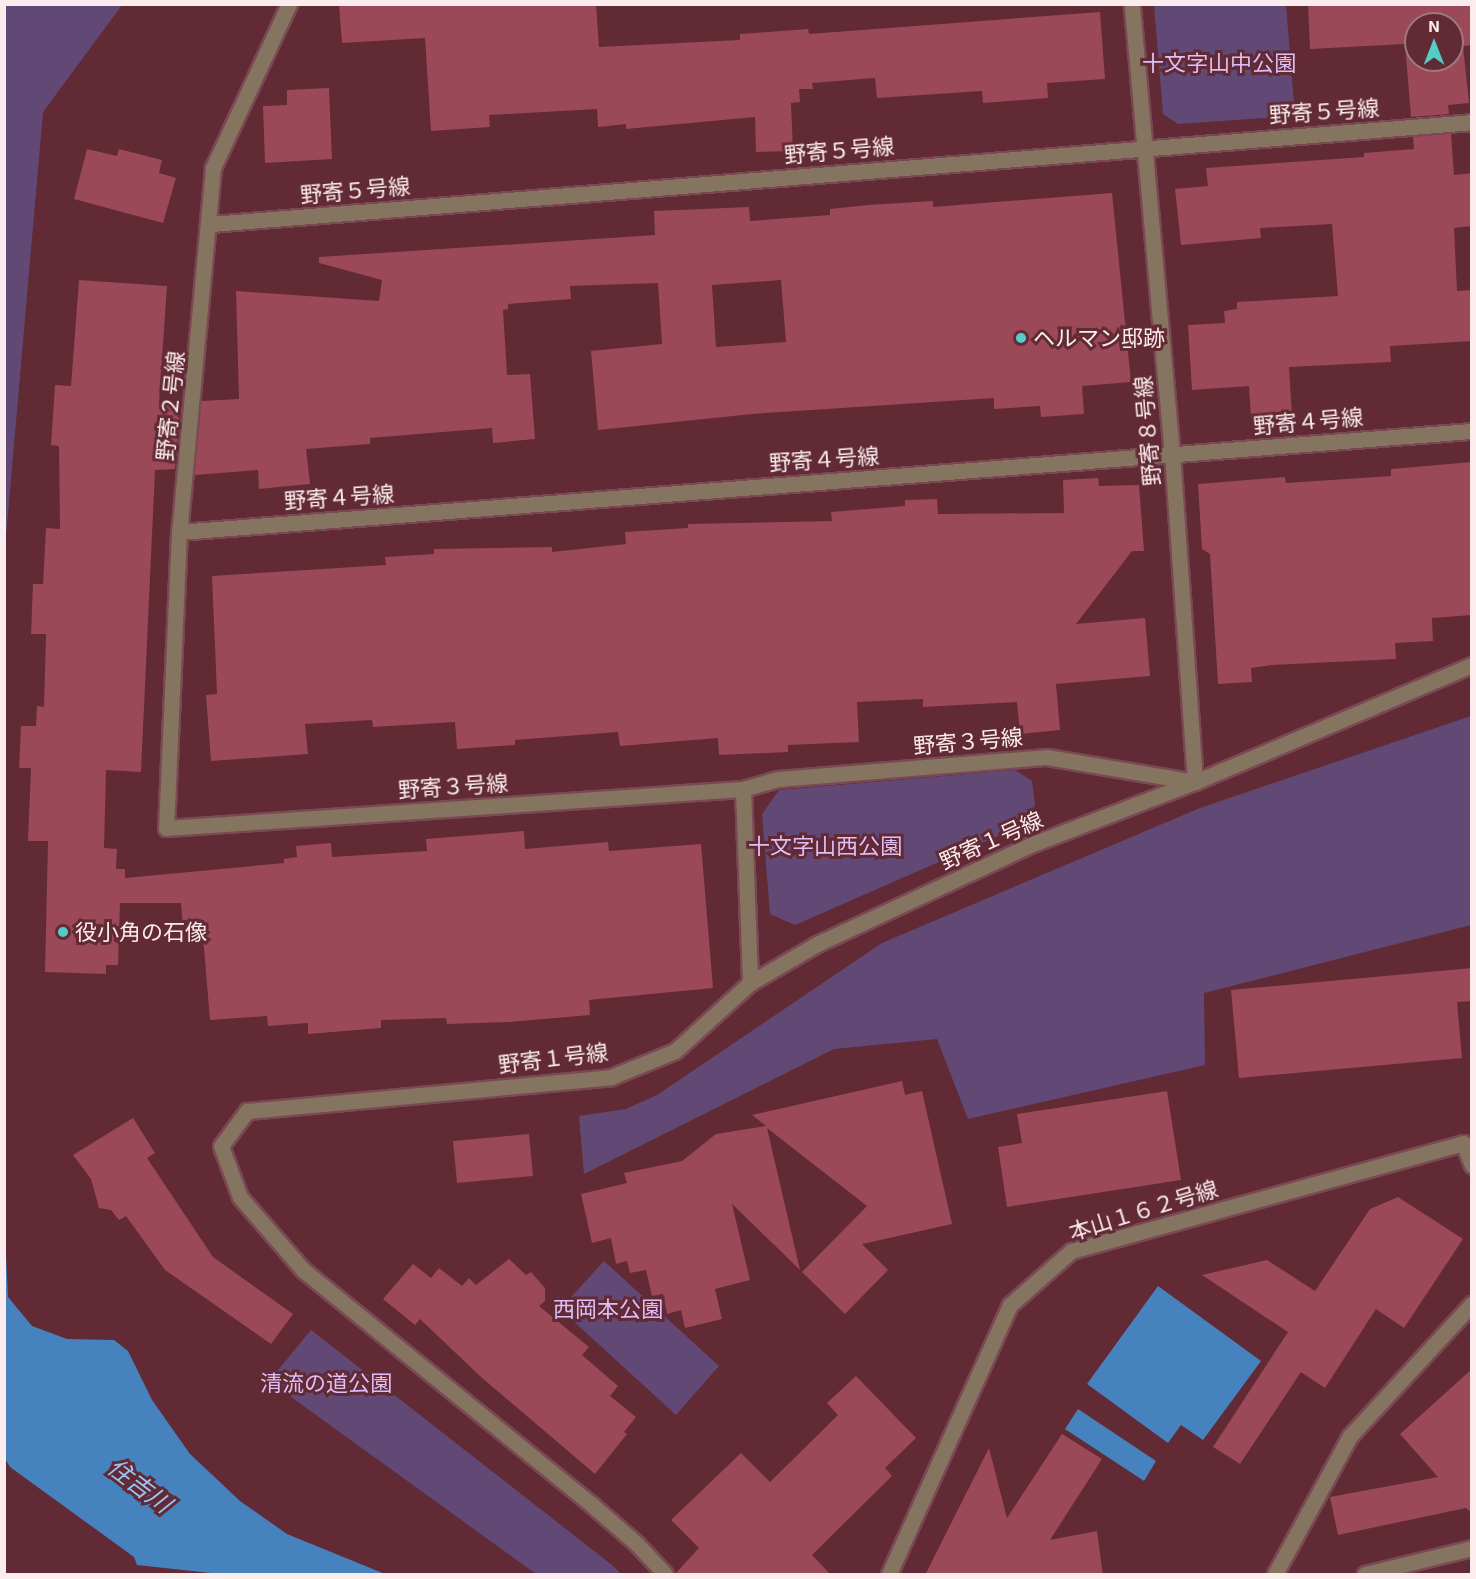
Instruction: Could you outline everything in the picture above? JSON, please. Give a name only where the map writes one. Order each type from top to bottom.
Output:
[{"type":"street","name":"野寄２号線","points":[[166,828],[180,532],[211,224],[213,168],[289,4]]},
{"type":"street","name":"野寄８号線","points":[[1132,4],[1172,455],[1195,782]]},
{"type":"street","name":"野寄５号線","points":[[211,224],[1472,122]]},
{"type":"street","name":"野寄４号線","points":[[180,532],[1472,431]]},
{"type":"street","name":"野寄１号線","points":[[665,1575],[638,1544],[591,1504],[304,1271],[240,1197],[221,1146],[247,1111],[611,1077],[675,1051],[750,983],[817,944],[1035,843],[1195,782],[1472,665]]},
{"type":"street","name":"野寄３号線","points":[[166,828],[743,789],[778,779],[1047,757],[1195,782]]},
{"type":"street","points":[[743,789],[750,983]]},
{"type":"street","name":"本山１６２号線","points":[[889,1575],[1010,1305],[1071,1251],[1463,1143],[1472,1165]]},
{"type":"street","points":[[1275,1575],[1350,1436],[1472,1304]]},
{"type":"street","points":[[1365,1575],[1472,1548]]},
{"type":"green space","points":[[5,4],[122,5],[43,112],[5,548]]},
{"type":"green space","name":"十文字山中公園","points":[[1154,5],[1286,5],[1295,116],[1178,124],[1163,114]]},
{"type":"green space","points":[[1471,716],[1471,925],[1204,993],[1205,1065],[968,1119],[937,1039],[834,1049],[584,1174],[579,1116],[626,1109],[657,1095],[882,943],[1200,808]]},
{"type":"green space","name":"十文字山西公園","points":[[1015,770],[1032,781],[1035,805],[1023,825],[795,925],[770,914],[762,814],[779,790]]},
{"type":"green space","name":"西岡本公園","points":[[604,1261],[719,1366],[676,1415],[560,1309]]},
{"type":"green space","name":"清流の道公園","points":[[311,1330],[621,1574],[536,1574],[269,1381]]},
{"type":"water","name":"住吉川","points":[[4,1212],[8,1297],[32,1326],[67,1339],[114,1340],[128,1351],[152,1400],[190,1454],[240,1501],[287,1534],[385,1574],[220,1574],[137,1565],[134,1557],[10,1467],[4,1457]]},
{"type":"water","points":[[1158,1286],[1261,1361],[1203,1440],[1181,1425],[1168,1443],[1087,1384]]},
{"type":"water","points":[[1078,1409],[1156,1461],[1144,1481],[1065,1429]]},
{"type":"building","points":[[339,4],[596,4],[599,47],[740,40],[740,34],[808,29],[809,34],[1100,12],[1105,79],[1047,83],[1048,98],[983,103],[982,91],[877,98],[875,78],[812,83],[813,89],[799,89],[800,102],[791,103],[793,151],[756,152],[755,117],[626,129],[626,124],[598,127],[597,109],[489,115],[490,127],[431,131],[425,38],[342,43]]},
{"type":"building","points":[[1308,4],[1472,4],[1472,45],[1464,46],[1464,12],[1404,12],[1404,44],[1310,49]]},
{"type":"building","points":[[1464,56],[1469,103],[1448,105],[1449,114],[1411,117],[1407,72],[1464,72]]},
{"type":"building","points":[[329,88],[332,159],[265,163],[263,106],[287,105],[287,90]]},
{"type":"building","points":[[1451,133],[1454,175],[1472,173],[1472,226],[1454,228],[1457,291],[1472,290],[1472,341],[1390,346],[1391,362],[1289,367],[1292,416],[1251,418],[1249,386],[1192,390],[1188,325],[1225,323],[1224,311],[1237,309],[1237,302],[1338,296],[1332,224],[1260,228],[1261,238],[1181,245],[1175,189],[1208,186],[1206,168],[1364,157],[1364,153],[1414,149],[1413,137]]},
{"type":"building","points":[[87,149],[117,156],[119,149],[162,160],[159,173],[176,178],[163,223],[74,199]]},
{"type":"building","points":[[1112,193],[1131,382],[1082,386],[1084,414],[1041,417],[1040,406],[994,409],[994,398],[752,414],[598,430],[591,351],[662,344],[658,283],[570,286],[571,299],[508,304],[508,309],[503,310],[507,375],[530,374],[535,439],[493,443],[492,428],[370,438],[370,444],[306,449],[310,484],[259,489],[258,470],[194,475],[201,401],[239,399],[236,291],[379,301],[382,280],[319,263],[319,257],[655,235],[654,211],[749,207],[750,221],[830,215],[830,209],[868,205],[933,201],[933,207]],"holes":[[[781,280],[786,342],[716,347],[712,285]]]},
{"type":"building","points":[[79,280],[167,286],[159,403],[181,401],[175,469],[155,470],[141,772],[106,770],[104,848],[117,849],[116,869],[125,869],[125,878],[284,863],[284,859],[297,857],[296,846],[331,843],[332,857],[427,851],[426,839],[524,831],[525,849],[608,842],[609,851],[701,844],[713,988],[589,1000],[590,1015],[509,1022],[447,1024],[446,1018],[381,1020],[381,1028],[308,1034],[308,1023],[268,1026],[267,1016],[210,1020],[203,936],[184,939],[181,903],[120,903],[118,965],[106,965],[106,974],[45,972],[48,841],[28,841],[31,768],[19,768],[21,726],[36,726],[37,706],[44,707],[46,634],[31,634],[33,584],[43,584],[46,528],[60,529],[59,446],[51,445],[55,385],[71,386]]},
{"type":"building","points":[[1472,462],[1472,615],[1432,618],[1433,641],[1395,643],[1396,659],[1272,665],[1251,668],[1252,682],[1218,684],[1210,554],[1202,549],[1198,484],[1285,477],[1286,483],[1391,476],[1391,469]]},
{"type":"building","points":[[1098,478],[1099,486],[1139,485],[1144,551],[1132,551],[1076,624],[1145,618],[1150,676],[1056,684],[1060,730],[1020,734],[1017,702],[923,707],[923,699],[857,702],[859,742],[788,745],[788,752],[719,755],[718,738],[620,746],[618,732],[515,740],[515,745],[457,749],[455,722],[373,727],[372,720],[305,724],[308,754],[211,761],[206,695],[217,694],[212,576],[386,565],[385,557],[434,554],[434,549],[552,547],[552,552],[626,544],[625,532],[688,528],[688,524],[832,521],[831,512],[905,506],[905,500],[937,499],[938,514],[1064,513],[1063,480]]},
{"type":"building","points":[[1472,968],[1472,1001],[1457,1002],[1462,1058],[1239,1078],[1231,990]]},
{"type":"building","points":[[902,1081],[905,1095],[922,1091],[952,1224],[862,1244],[888,1270],[845,1314],[802,1272],[867,1206],[767,1128],[800,1270],[732,1204],[750,1280],[715,1289],[722,1319],[685,1328],[681,1310],[667,1314],[663,1294],[652,1296],[646,1270],[630,1273],[627,1261],[616,1264],[611,1238],[592,1243],[581,1194],[627,1183],[624,1173],[682,1161],[716,1134],[766,1126],[752,1115]]},
{"type":"building","points":[[1167,1091],[1181,1180],[1007,1207],[998,1147],[1022,1143],[1017,1114]]},
{"type":"building","points":[[133,1118],[155,1153],[147,1158],[213,1257],[293,1314],[271,1344],[165,1270],[126,1216],[119,1220],[111,1210],[99,1208],[91,1179],[73,1155]]},
{"type":"building","points":[[529,1134],[533,1176],[457,1183],[453,1141]]},
{"type":"building","points":[[1398,1197],[1463,1239],[1404,1328],[1376,1309],[1325,1388],[1301,1372],[1240,1464],[1213,1447],[1288,1332],[1202,1275],[1267,1260],[1315,1291],[1370,1209]]},
{"type":"building","points":[[509,1259],[526,1275],[531,1272],[545,1288],[545,1301],[539,1306],[589,1347],[582,1355],[618,1386],[610,1396],[636,1417],[624,1432],[627,1434],[595,1474],[481,1377],[420,1319],[415,1325],[383,1299],[413,1264],[431,1278],[439,1268],[462,1286],[469,1278],[476,1285]]},
{"type":"building","points":[[1472,1369],[1472,1513],[1466,1508],[1338,1535],[1330,1497],[1438,1477],[1400,1434]]},
{"type":"building","points":[[856,1376],[916,1438],[885,1468],[892,1476],[812,1555],[831,1575],[674,1575],[699,1548],[671,1520],[741,1453],[770,1482],[838,1415],[827,1403]]},
{"type":"building","points":[[1062,1434],[1102,1459],[1050,1540],[1097,1531],[1103,1575],[925,1575],[989,1448],[1007,1518]]},
{"type":"place","name":"ヘルマン邸跡","points":[[1021,338]]},
{"type":"place","name":"役小角の石像","points":[[63,932]]}]
